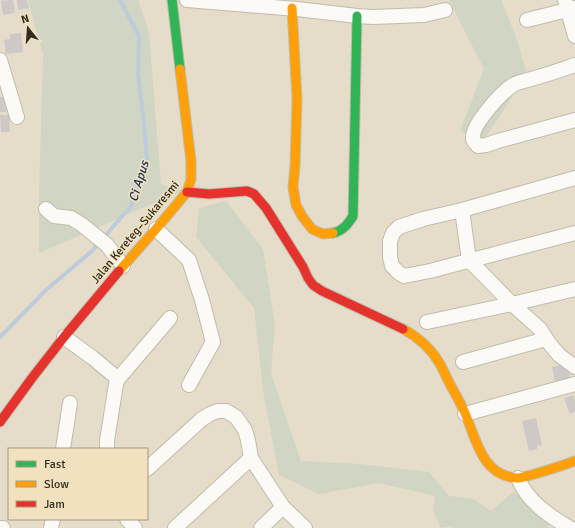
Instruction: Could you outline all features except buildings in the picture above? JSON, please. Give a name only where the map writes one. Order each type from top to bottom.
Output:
[{"type":"street","name":"Jalan Kereteg–Sukaresmi","points":[[0,422],[64,337],[187,192],[191,180],[191,161],[172,0]]},
{"type":"street","points":[[187,0],[292,8],[373,17],[424,15],[445,10]]},
{"type":"street","points":[[526,20],[569,6],[575,36]]},
{"type":"street","points":[[292,8],[297,99],[293,187],[296,205],[302,216],[312,229],[322,234],[338,232],[347,226],[353,216],[357,16]]},
{"type":"street","points":[[0,60],[17,117]]},
{"type":"street","points":[[575,65],[513,85],[487,110],[473,134],[473,139],[478,146],[486,145],[575,120]]},
{"type":"street","points":[[575,178],[399,227],[393,233],[390,241],[390,257],[392,266],[404,276],[430,271],[575,233]]},
{"type":"street","points":[[187,192],[209,194],[247,191],[254,194],[266,208],[313,285],[322,291],[395,325],[410,333],[424,344],[436,359],[465,414],[477,447],[482,456],[498,472],[506,476],[518,478],[575,461]]},
{"type":"street","points":[[46,209],[54,216],[71,218],[81,224],[105,243],[123,266]]},
{"type":"street","points":[[462,210],[469,260],[512,304],[540,329],[560,355],[575,367]]},
{"type":"street","points":[[156,229],[189,260],[202,300],[213,342],[189,385]]},
{"type":"street","points":[[427,322],[575,289]]},
{"type":"street","points":[[107,448],[118,379],[170,318]]},
{"type":"street","points":[[64,337],[93,358],[118,379]]},
{"type":"street","points":[[463,362],[546,338]]},
{"type":"street","points":[[560,355],[575,350]]},
{"type":"street","points":[[465,414],[575,384]]},
{"type":"street","points":[[63,448],[70,403]]},
{"type":"street","points":[[148,468],[202,419],[210,414],[226,410],[236,417],[245,430],[251,458],[283,507],[305,528]]},
{"type":"street","points":[[175,528],[251,458]]},
{"type":"street","points":[[518,478],[529,496],[537,505],[570,528]]},
{"type":"street","points":[[261,528],[283,507]]},
{"type":"street","points":[[128,520],[135,528]]},
{"type":"green space","points":[[28,0],[138,0],[149,32],[161,184],[184,190],[39,253],[39,191],[43,55]]},
{"type":"green space","points":[[449,0],[501,0],[516,37],[526,70],[509,102],[482,143],[460,130],[484,69]]},
{"type":"green space","points":[[226,201],[263,249],[275,325],[271,373],[301,461],[360,464],[429,472],[449,496],[474,499],[491,511],[513,492],[550,516],[548,528],[453,528],[451,526],[441,528],[433,510],[435,496],[379,483],[319,494],[279,475],[263,391],[254,308],[196,237],[199,208]]},
{"type":"waterway","name":"Ci Apus","points":[[0,337],[46,290],[92,251],[131,206],[147,158],[138,74],[139,36],[120,0]]},
{"type":"traffic: fast","points":[[172,0],[180,69]]},
{"type":"traffic: fast","points":[[333,233],[342,229],[353,216],[357,16]]},
{"type":"traffic: slow","points":[[292,8],[297,99],[293,187],[296,205],[312,229],[323,234],[333,233]]},
{"type":"traffic: slow","points":[[119,271],[187,192],[191,179],[191,161],[180,69]]},
{"type":"traffic: slow","points":[[403,329],[424,344],[437,359],[463,410],[482,454],[496,471],[505,476],[519,478],[575,461]]},
{"type":"traffic: jam","points":[[187,192],[209,194],[247,191],[254,194],[266,208],[313,285],[322,291],[403,329]]},
{"type":"traffic: jam","points":[[0,422],[64,337],[119,271]]}]
